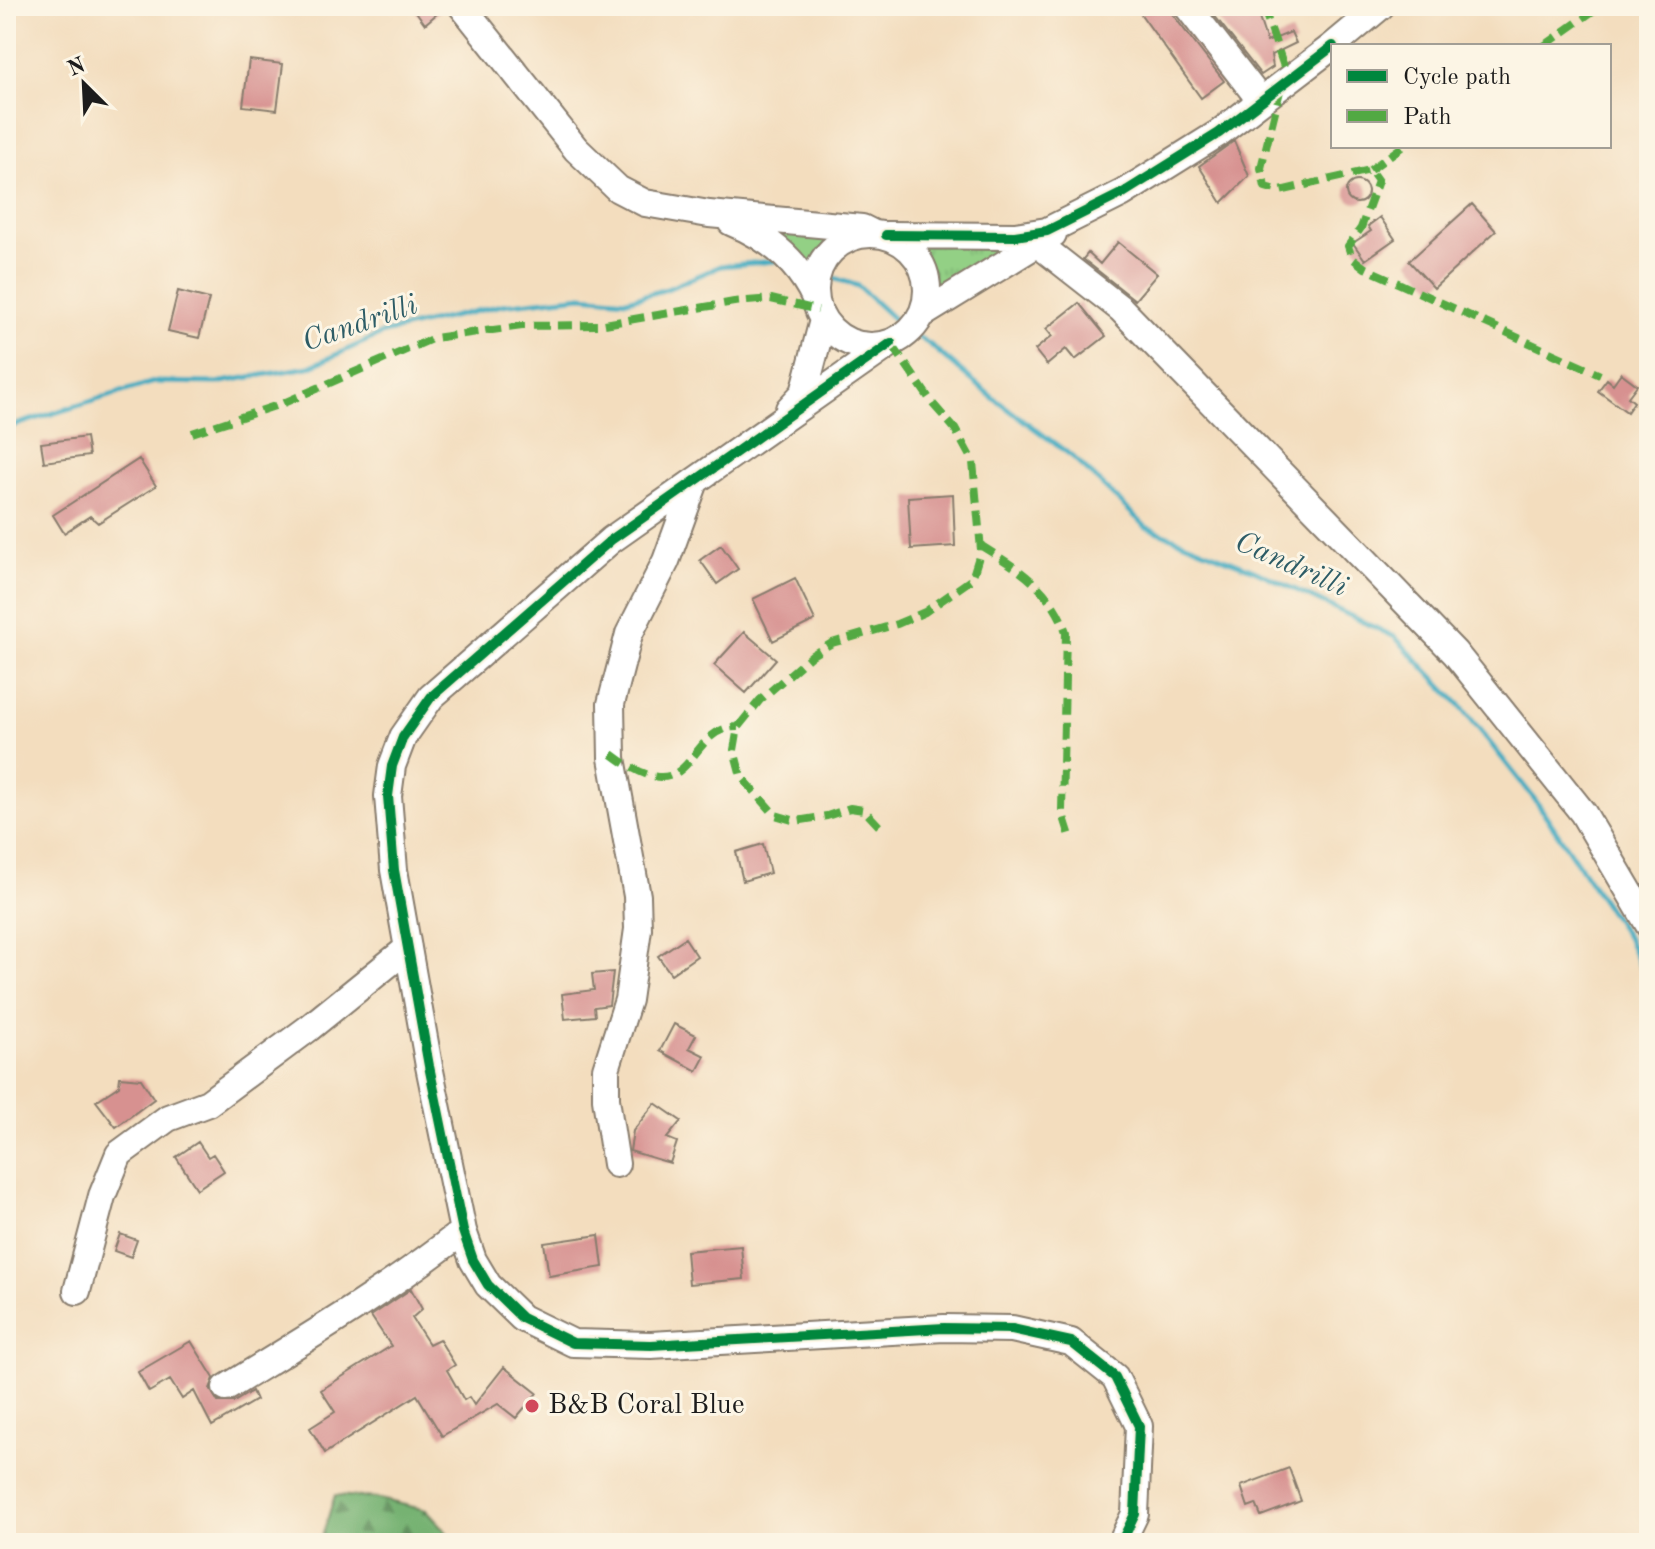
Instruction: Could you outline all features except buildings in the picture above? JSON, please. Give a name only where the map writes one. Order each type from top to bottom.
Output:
[{"type":"street","points":[[462,6],[576,149],[618,189],[645,203],[709,214],[862,228],[904,243],[918,257],[926,275],[928,294],[909,330],[872,347],[853,344],[836,335],[819,309],[803,271],[756,232],[709,214]]},
{"type":"street","points":[[1187,6],[1261,101]]},
{"type":"street","points":[[1335,44],[1381,6]]},
{"type":"street","points":[[1121,1543],[1135,1514],[1139,1426],[1115,1377],[1071,1342],[1012,1329],[944,1328],[651,1345],[573,1343],[522,1318],[488,1285],[463,1231],[408,948],[394,870],[388,796],[392,766],[403,737],[431,697],[611,540],[762,437],[909,330],[1083,215],[1219,133],[1331,48]]},
{"type":"street","points":[[762,437],[804,393],[819,309],[816,278],[823,260],[836,246],[853,236],[879,234],[1015,236],[1047,231],[1083,215]]},
{"type":"street","points":[[1038,244],[1121,309],[1455,653],[1583,813],[1649,925]]},
{"type":"street","points":[[616,1164],[606,1099],[606,1069],[628,1000],[638,907],[612,758],[611,704],[629,634],[666,561],[694,484]]},
{"type":"street","points":[[77,1291],[102,1196],[119,1154],[168,1118],[208,1103],[309,1028],[408,948]]},
{"type":"street","points":[[226,1388],[343,1317],[463,1231]]},
{"type":"green space","points":[[756,222],[848,232],[821,250],[809,270]]},
{"type":"green space","points":[[915,245],[1029,245],[935,299],[933,271]]},
{"type":"green space","points":[[335,1495],[375,1498],[426,1510],[452,1538],[450,1543],[320,1543]]},
{"type":"waterway","name":"Candrilli","points":[[6,428],[154,382],[216,383],[309,367],[384,333],[502,305],[582,296],[627,300],[667,289],[721,266],[775,261]]},
{"type":"waterway","name":"Candrilli","points":[[827,276],[858,286],[902,327],[929,344],[992,397],[1073,457],[1146,527],[1254,570],[1395,637],[1460,705],[1536,801],[1627,937],[1649,985]]},
{"type":"marked path","points":[[1263,6],[1289,81]]},
{"type":"marked path","points":[[1547,44],[1600,6]]},
{"type":"marked path","points":[[1281,87],[1261,168],[1265,187],[1280,191],[1370,170],[1378,181],[1361,228],[1348,246],[1352,258],[1365,268],[1600,375]]},
{"type":"marked path","points":[[1370,170],[1400,148]]},
{"type":"marked path","points":[[192,433],[281,404],[434,338],[522,326],[599,325],[734,302],[771,299],[818,310]]},
{"type":"marked path","points":[[879,826],[864,810],[850,808],[796,821],[775,815],[741,776],[734,750],[738,727],[760,700],[812,655],[832,643],[897,624],[925,612],[972,579],[981,550],[973,462],[955,429],[933,404],[891,343]]},
{"type":"marked path","points":[[980,545],[1020,571],[1042,591],[1052,603],[1066,632],[1062,811],[1070,836]]},
{"type":"marked path","points":[[612,754],[640,771],[660,777],[675,774],[707,740],[720,731],[738,727]]},
{"type":"cycle path","points":[[886,235],[1015,236],[1047,231],[1123,193],[1219,133],[1331,48]]},
{"type":"cycle path","points":[[891,343],[611,540],[431,697],[403,737],[392,766],[388,796],[394,870],[429,1066],[463,1231],[473,1260],[488,1285],[522,1318],[573,1343],[651,1345],[944,1328],[1012,1329],[1071,1342],[1115,1377],[1139,1426],[1135,1514],[1121,1543]]},
{"type":"place","name":"B&B Coral Blue","points":[[532,1406]]}]
